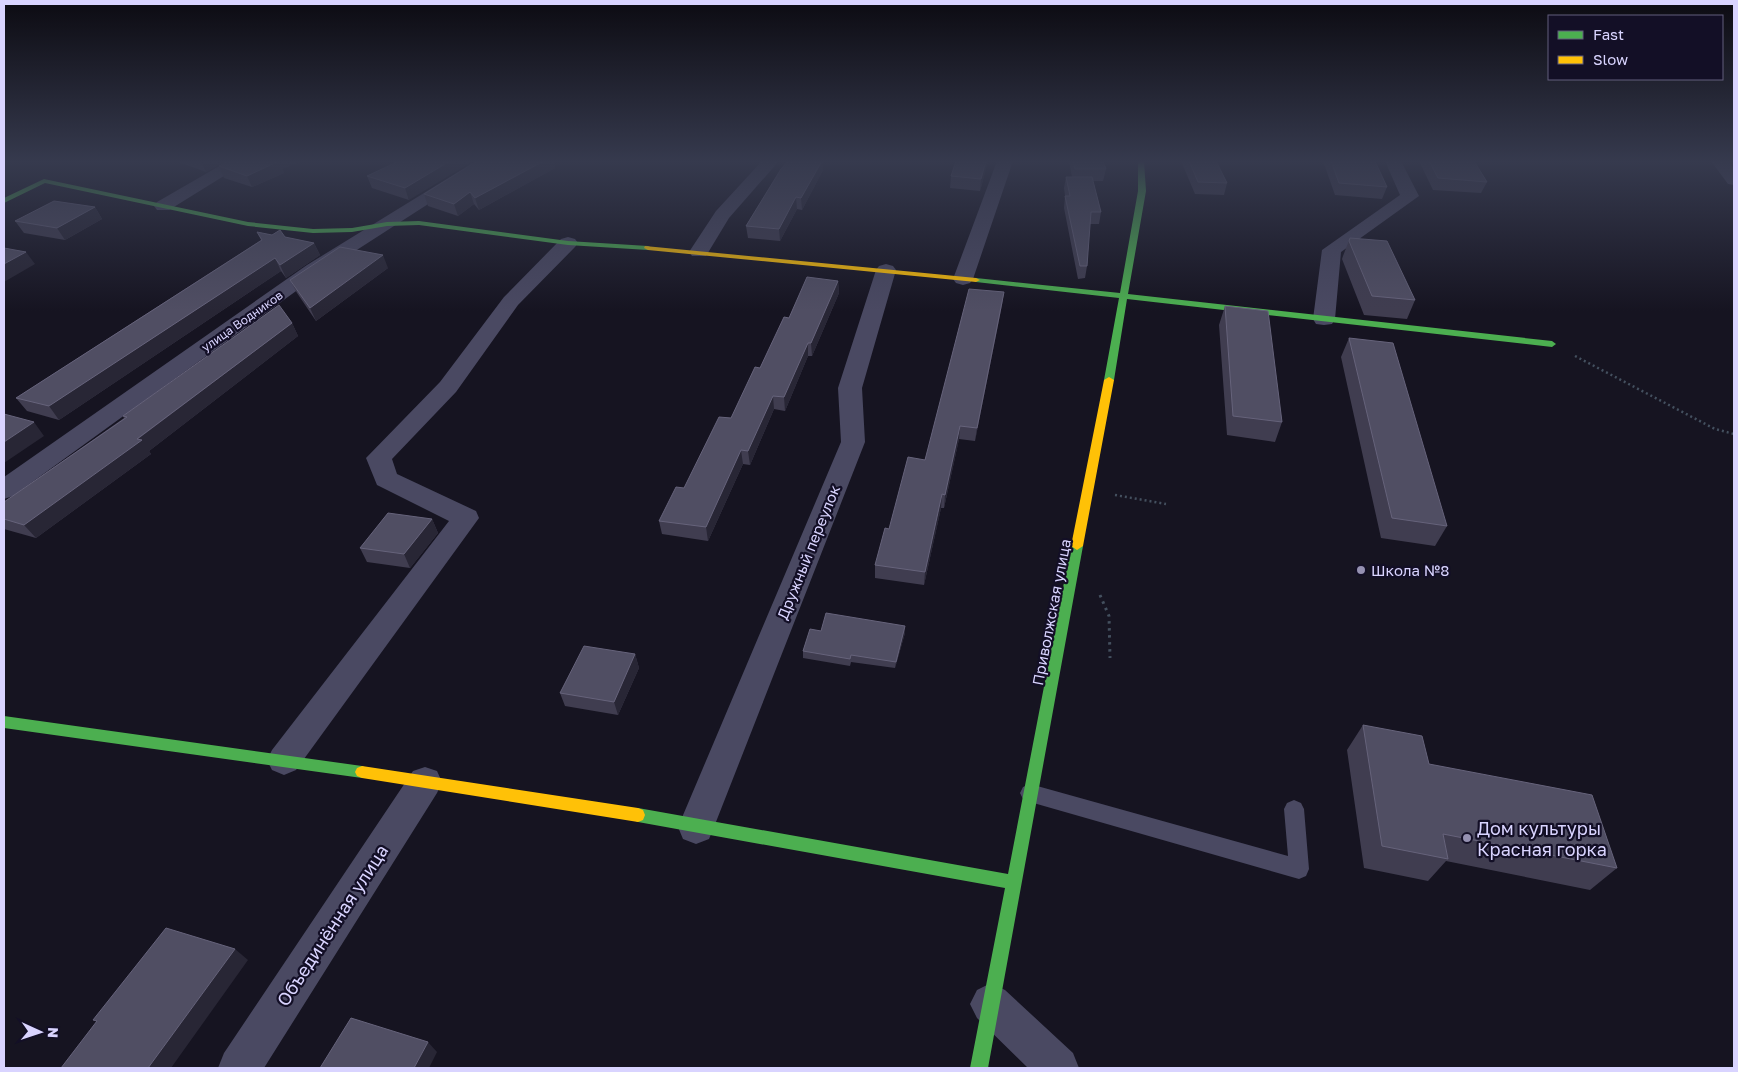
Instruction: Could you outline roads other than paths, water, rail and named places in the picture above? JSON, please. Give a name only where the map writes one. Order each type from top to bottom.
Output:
[{"type":"street","points":[[187,211],[248,224],[313,231],[352,230],[387,224],[419,223],[568,243],[699,252],[886,270],[1552,344]]},
{"type":"street","name":"улица Водников","points":[[4,490],[314,269],[408,211]]},
{"type":"street","points":[[699,252],[726,211]]},
{"type":"street","points":[[963,279],[987,211]]},
{"type":"street","name":"Приволжская улица","points":[[980,1068],[1012,882],[1125,297],[1139,211]]},
{"type":"street","points":[[1324,319],[1332,250],[1388,211]]},
{"type":"street","points":[[284,760],[466,518],[386,479],[379,458],[448,387],[511,300],[568,243]]},
{"type":"street","name":"Дружный переулок","points":[[696,826],[853,442],[850,388],[886,270]]},
{"type":"street","points":[[4,722],[284,760],[425,782],[696,826],[1012,882]]},
{"type":"street","name":"Объединённая улица","points":[[239,1068],[425,782]]},
{"type":"street","points":[[991,1004],[1058,1068]]},
{"type":"lane","points":[[1030,793],[1299,869],[1294,809]]},
{"type":"place","name":"Школа №8","points":[[1361,570]]},
{"type":"place","name":"Дом культуры Красная горка","points":[[1467,838]]}]
